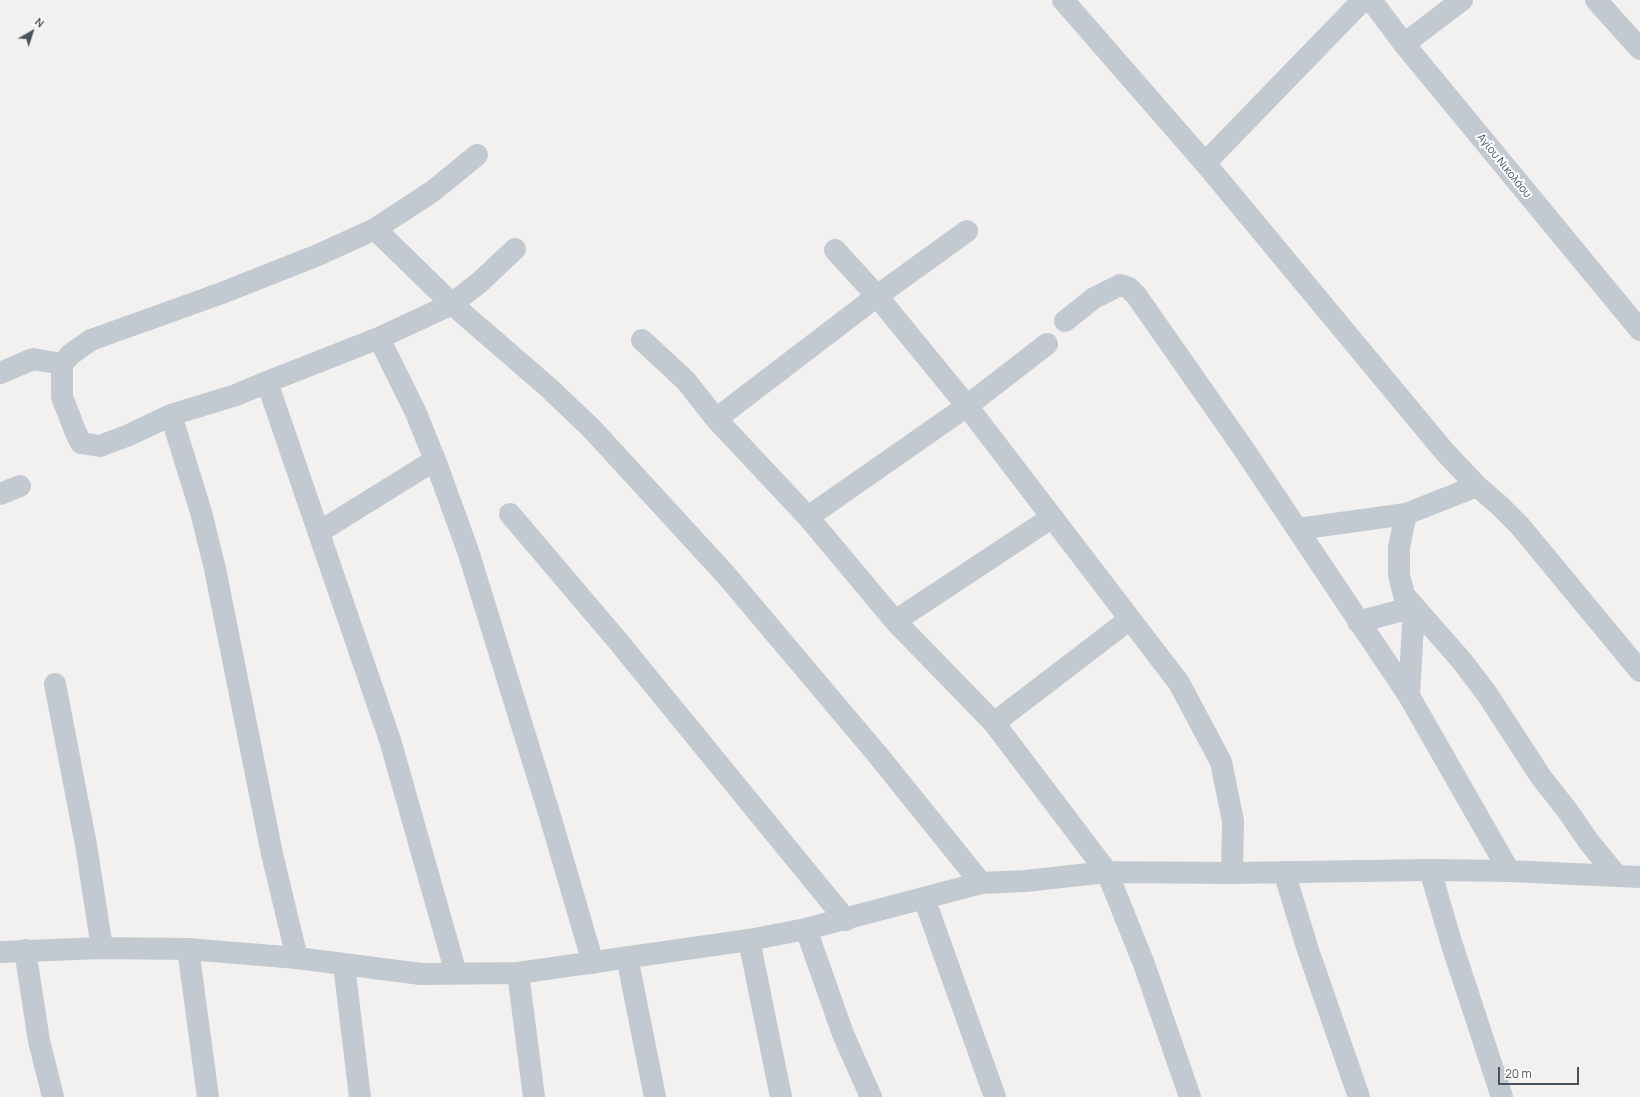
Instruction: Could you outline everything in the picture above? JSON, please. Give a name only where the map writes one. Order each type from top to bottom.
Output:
[{"type":"street","points":[[1063,0],[1205,163],[1444,452],[1477,486],[1520,526],[1640,671]]},
{"type":"street","points":[[1205,163],[1363,0]]},
{"type":"street","name":"Αγίου Νικολάου","points":[[1371,0],[1404,44],[1640,330]]},
{"type":"street","points":[[1404,44],[1462,0]]},
{"type":"street","points":[[1596,0],[1640,49]]},
{"type":"street","points":[[477,155],[433,191],[375,229],[318,255],[222,293],[91,340],[71,354],[62,364],[62,397],[76,433],[81,443],[100,446],[129,435],[171,415],[236,395],[380,338],[452,304],[480,282],[515,249]]},
{"type":"street","points":[[375,229],[452,304],[573,410],[720,569],[877,754],[981,882]]},
{"type":"street","points":[[716,419],[877,296],[967,231]]},
{"type":"street","points":[[835,250],[877,296],[967,406],[1051,518],[1179,683],[1220,762],[1233,821],[1232,873]]},
{"type":"street","points":[[1065,321],[1094,298],[1120,285],[1129,288],[1136,295],[1243,448],[1298,529],[1358,622],[1409,696],[1509,871]]},
{"type":"street","points":[[380,338],[416,414],[435,460],[468,550],[593,963]]},
{"type":"street","points":[[642,340],[686,381],[716,419],[808,517],[895,621],[994,723],[1107,872],[1144,964],[1190,1097]]},
{"type":"street","points":[[808,517],[967,406],[1047,344]]},
{"type":"street","points":[[0,374],[33,360],[62,364]]},
{"type":"street","points":[[267,382],[390,740],[456,974]]},
{"type":"street","points":[[171,415],[201,512],[272,854],[297,958]]},
{"type":"street","points":[[319,532],[435,460]]},
{"type":"street","points":[[0,494],[20,486]]},
{"type":"street","points":[[1298,529],[1406,514],[1477,486]]},
{"type":"street","points":[[510,514],[617,640],[846,920]]},
{"type":"street","points":[[1406,514],[1399,546],[1400,575],[1404,595],[1462,661],[1487,694],[1541,777],[1589,842],[1616,875]]},
{"type":"street","points":[[895,621],[1051,518]]},
{"type":"street","points":[[1358,622],[1414,607]]},
{"type":"street","points":[[1409,696],[1414,607]]},
{"type":"street","points":[[994,723],[1130,619]]},
{"type":"street","points":[[55,684],[86,845],[102,948]]},
{"type":"street","points":[[0,952],[102,948],[188,950],[297,958],[421,974],[518,973],[749,940],[806,929],[846,920],[981,882],[1025,881],[1107,872],[1232,873],[1430,870],[1509,871],[1640,877]]},
{"type":"street","points":[[1430,870],[1454,952],[1502,1097]]},
{"type":"street","points":[[1284,872],[1308,950],[1359,1097]]},
{"type":"street","points":[[924,898],[995,1097]]},
{"type":"street","points":[[806,929],[843,1034],[871,1097]]},
{"type":"street","points":[[749,940],[781,1097]]},
{"type":"street","points":[[25,950],[39,1042],[53,1097]]},
{"type":"street","points":[[188,950],[208,1097]]},
{"type":"street","points":[[627,957],[655,1097]]},
{"type":"street","points":[[344,965],[360,1097]]},
{"type":"street","points":[[518,973],[534,1097]]}]
